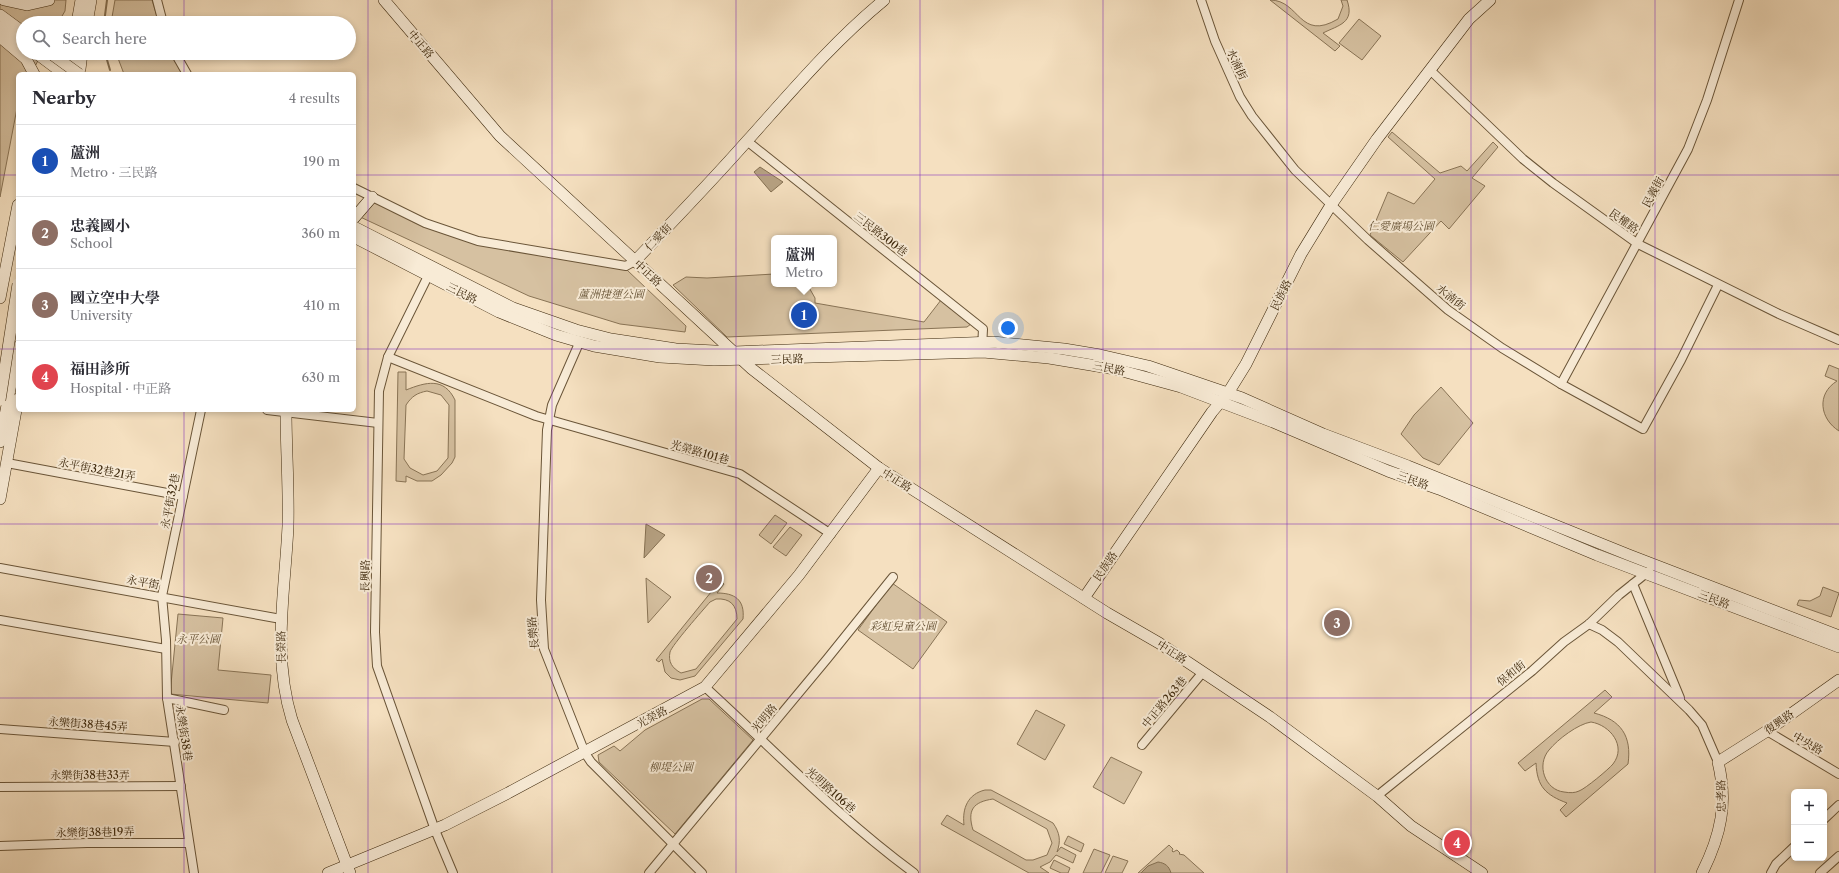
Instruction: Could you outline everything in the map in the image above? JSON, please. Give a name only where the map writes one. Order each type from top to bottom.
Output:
[{"type":"street","points":[[4,0],[27,5],[49,0]]},
{"type":"street","points":[[78,16],[81,0]]},
{"type":"street","points":[[88,16],[91,0]]},
{"type":"street","points":[[157,0],[161,16]]},
{"type":"street","name":"中正路","points":[[384,0],[500,136],[738,356],[879,468],[1084,598],[1159,643],[1287,728],[1377,796],[1411,826],[1482,873]]},
{"type":"street","name":"仁愛街","points":[[356,189],[424,223],[478,241],[626,266],[635,261],[747,141],[794,86],[832,48],[884,0]]},
{"type":"street","name":"水湳街","points":[[1200,0],[1215,41],[1240,96],[1252,116],[1295,170],[1368,240],[1448,310],[1502,348],[1561,384],[1644,429],[1681,360],[1718,285]]},
{"type":"street","name":"民族路","points":[[1084,598],[1219,403],[1228,393],[1246,364],[1301,254],[1331,205],[1377,139],[1469,19],[1490,0]]},
{"type":"street","name":"民義街","points":[[1561,384],[1688,149],[1707,100],[1739,0]]},
{"type":"street","points":[[0,15],[16,27]]},
{"type":"street","points":[[0,27],[16,39]]},
{"type":"street","points":[[0,37],[16,51]]},
{"type":"street","points":[[27,60],[33,72]]},
{"type":"street","points":[[45,60],[61,72]]},
{"type":"street","points":[[67,60],[76,64]]},
{"type":"street","points":[[179,60],[186,72]]},
{"type":"street","name":"民權路","points":[[1430,70],[1523,159],[1553,183],[1638,244],[1718,285],[1839,340]]},
{"type":"street","name":"三民路300巷","points":[[747,141],[983,328],[982,347]]},
{"type":"street","points":[[356,216],[372,197]]},
{"type":"street","points":[[0,298],[16,215]]},
{"type":"street","name":"三民路","points":[[356,228],[513,308],[569,328],[611,339],[649,346],[738,356]]},
{"type":"street","name":"三民路","points":[[356,238],[515,319],[594,346],[660,357],[714,360],[738,356],[982,347],[1064,349],[1100,355],[1148,366],[1228,393],[1323,434],[1839,636]]},
{"type":"street","name":"長興路","points":[[428,276],[388,357],[379,391],[375,632],[377,666],[435,830],[453,873]]},
{"type":"street","points":[[0,400],[16,297]]},
{"type":"street","name":"長樂路","points":[[580,342],[552,405],[547,430],[541,600],[544,649],[585,753],[591,762],[702,873]]},
{"type":"street","name":"三民路","points":[[982,347],[1115,369],[1181,387],[1219,403],[1273,422],[1388,470],[1439,489],[1646,573],[1839,647]]},
{"type":"street","name":"光榮路101巷","points":[[388,357],[536,416],[740,474],[831,534]]},
{"type":"street","points":[[0,360],[5,365],[16,367],[0,442]]},
{"type":"street","points":[[0,498],[16,411]]},
{"type":"street","name":"永平街32巷","points":[[162,596],[201,412]]},
{"type":"street","points":[[286,412],[378,423]]},
{"type":"street","name":"長榮路","points":[[286,412],[288,525],[281,619],[280,660],[287,704],[348,869]]},
{"type":"street","name":"永平街32巷21弄","points":[[7,463],[183,496]]},
{"type":"street","name":"光榮路","points":[[328,873],[348,869],[435,830],[585,753],[706,687],[799,575],[879,468]]},
{"type":"street","name":"保和街","points":[[1377,796],[1589,624],[1633,584],[1657,565]]},
{"type":"street","name":"永平街","points":[[0,568],[162,596],[219,609],[281,619]]},
{"type":"street","name":"光明路","points":[[649,873],[893,577]]},
{"type":"street","name":"忠孝路","points":[[1633,584],[1681,702]]},
{"type":"street","name":"永樂街38巷","points":[[162,596],[166,649],[167,698],[194,873]]},
{"type":"street","points":[[0,620],[166,649]]},
{"type":"street","name":"忠孝路","points":[[1589,624],[1602,630],[1618,642],[1681,702],[1702,725],[1718,762],[1723,781],[1724,803],[1720,826],[1710,857],[1702,873]]},
{"type":"street","name":"中正路263巷","points":[[1142,745],[1203,672]]},
{"type":"street","name":"復興路","points":[[1718,762],[1767,731],[1839,680]]},
{"type":"street","name":"光明路106巷","points":[[706,687],[827,802],[888,854],[914,873]]},
{"type":"street","points":[[167,698],[224,710]]},
{"type":"street","name":"永樂街38巷45弄","points":[[0,729],[175,742]]},
{"type":"street","name":"中央路","points":[[1767,731],[1839,774]]},
{"type":"street","name":"永樂街38巷33弄","points":[[0,787],[181,786]]},
{"type":"street","points":[[1827,816],[1839,805]]},
{"type":"street","name":"永樂街38巷19弄","points":[[0,846],[87,843],[189,843]]},
{"type":"street","points":[[1771,873],[1776,864],[1791,850]]},
{"type":"street","points":[[1820,873],[1839,856]]},
{"type":"green space","points":[[0,0],[66,0],[65,11],[62,16],[16,16],[16,60],[38,60],[32,72],[16,72],[16,113],[0,197]]},
{"type":"green space","points":[[115,0],[152,0],[157,16],[112,16]]},
{"type":"green space","points":[[1270,0],[1280,2],[1288,6],[1307,23],[1315,26],[1325,25],[1338,19],[1343,6],[1341,0],[1347,0],[1349,14],[1347,18],[1340,25],[1323,33],[1340,46],[1335,51]]},
{"type":"green space","points":[[1359,19],[1381,36],[1362,60],[1339,43]]},
{"type":"green space","points":[[119,60],[175,60],[181,72],[123,72]]},
{"type":"green space","name":"仁愛廣場公園","points":[[1392,132],[1440,173],[1461,166],[1467,171],[1493,142],[1498,147],[1472,178],[1485,186],[1449,229],[1441,221],[1403,262],[1370,235],[1388,192],[1414,204],[1435,179],[1388,137]]},
{"type":"green space","name":"蘆洲捷運公園","points":[[372,197],[476,243],[627,270],[686,326],[685,332],[620,324],[529,296],[356,215]]},
{"type":"green space","points":[[771,274],[771,287],[809,287],[815,298],[815,303],[924,322],[941,300],[971,324],[967,327],[727,337],[673,285],[686,277],[707,278]]},
{"type":"green space","points":[[1829,365],[1839,369],[1839,431],[1828,420],[1824,413],[1823,399],[1830,386],[1837,381],[1825,376]]},
{"type":"green space","points":[[398,372],[406,372],[406,390],[421,385],[434,383],[446,388],[451,393],[455,400],[455,457],[452,463],[441,475],[432,481],[417,481],[406,476],[406,482],[396,481]],"holes":[[[427,391],[441,395],[449,405],[448,458],[437,471],[423,475],[410,468],[404,459],[406,405],[410,399],[423,392]]]},
{"type":"green space","points":[[1441,387],[1473,423],[1439,465],[1423,458],[1401,434],[1414,415]]},
{"type":"green space","points":[[775,515],[787,523],[771,544],[759,535]]},
{"type":"green space","points":[[790,527],[802,535],[786,556],[773,547]]},
{"type":"green space","points":[[646,578],[671,597],[648,623]]},
{"type":"green space","points":[[720,581],[724,584],[717,593],[729,594],[737,598],[740,602],[742,606],[743,619],[695,676],[680,680],[671,678],[665,672],[662,659],[659,662],[656,660]],"holes":[[[716,599],[721,599],[732,603],[736,610],[737,619],[696,669],[681,673],[675,669],[670,662],[670,652],[672,648],[710,602]]]},
{"type":"green space","name":"彩虹兒童公園","points":[[892,583],[947,622],[913,669],[858,630]]},
{"type":"green space","points":[[1823,587],[1839,593],[1831,617],[1797,605],[1799,600],[1810,601],[1820,596]]},
{"type":"green space","name":"永平公園","points":[[178,614],[223,618],[218,670],[271,675],[268,703],[170,694]]},
{"type":"green space","points":[[1605,690],[1612,697],[1594,713],[1611,720],[1623,731],[1628,745],[1628,764],[1566,817],[1560,810],[1567,803],[1553,797],[1544,789],[1538,778],[1536,763],[1525,771],[1518,763]],"holes":[[[1591,722],[1598,724],[1610,732],[1617,744],[1617,757],[1613,764],[1591,783],[1577,792],[1564,792],[1552,787],[1547,782],[1543,769],[1545,756],[1549,750],[1574,729],[1586,723]]]},
{"type":"green space","name":"柳堤公園","points":[[702,699],[709,699],[753,740],[675,834],[599,762],[598,755],[614,746],[620,751],[645,730]]},
{"type":"green space","points":[[1036,710],[1065,725],[1045,760],[1017,744]]},
{"type":"green space","points":[[1111,757],[1142,772],[1124,804],[1093,787]]},
{"type":"green space","points":[[991,790],[1053,823],[1059,837],[1057,852],[1061,847],[1076,855],[1073,863],[1056,855],[1050,862],[1040,867],[1049,873],[1029,873],[941,824],[947,815],[964,825],[964,813],[967,803],[970,798],[979,792]],"holes":[[[993,799],[1047,829],[1052,843],[1047,855],[1033,860],[1026,860],[973,830],[971,823],[971,812],[973,808],[981,802]]]},
{"type":"green space","points":[[1068,836],[1084,844],[1081,852],[1064,844]]},
{"type":"green space","points":[[1169,845],[1173,849],[1173,852],[1177,850],[1180,853],[1179,854],[1184,855],[1204,873],[1138,873]]},
{"type":"green space","points":[[1094,849],[1110,855],[1101,873],[1083,873]]},
{"type":"green space","points":[[1113,856],[1128,861],[1122,873],[1105,873]]},
{"type":"green space","points":[[1054,860],[1070,868],[1068,873],[1061,873],[1050,868]]},
{"type":"shaded area","points":[[760,167],[783,182],[771,192],[754,172]]},
{"type":"shaded area","points":[[646,524],[665,535],[644,558]]},
{"type":"shaded area","points":[[1158,862],[1166,865],[1171,873],[1141,873],[1148,866]]},
{"type":"waterway","points":[[105,16],[107,0]]},
{"type":"waterway","points":[[107,60],[110,70]]},
{"type":"place","name":"蘆洲","points":[[804,315]]},
{"type":"place","name":"忠義國小","points":[[709,578]]},
{"type":"place","name":"國立空中大學","points":[[1337,623]]},
{"type":"place","name":"福田診所","points":[[1457,843]]}]
